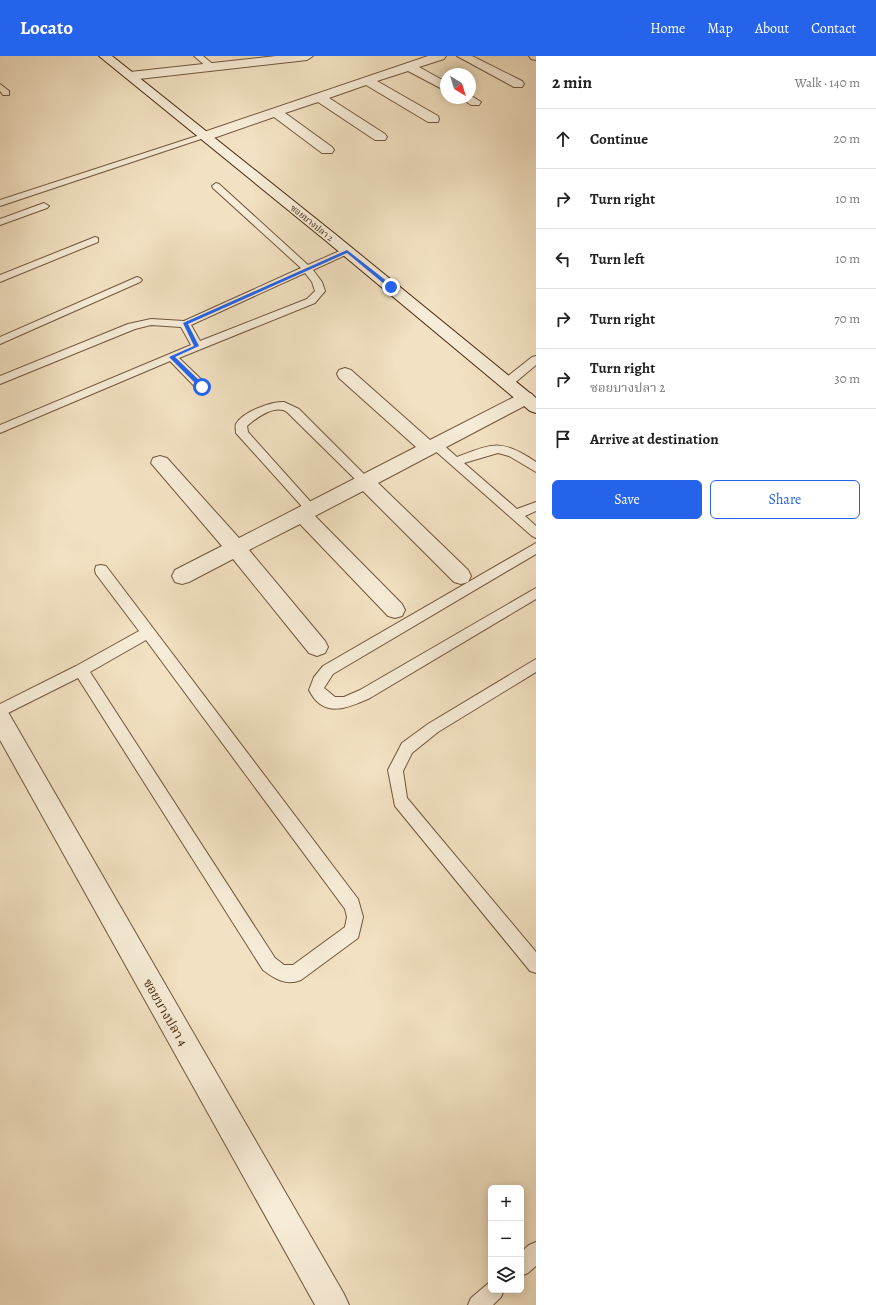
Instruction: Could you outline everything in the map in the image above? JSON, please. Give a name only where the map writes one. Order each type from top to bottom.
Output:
[{"type":"street","name":"ซอยบางปลา 2","points":[[105,56],[206,136],[531,403]]},
{"type":"street","points":[[130,76],[205,59],[274,61],[307,56]]},
{"type":"street","points":[[206,136],[440,56]]},
{"type":"street","points":[[463,56],[518,84]]},
{"type":"street","points":[[409,67],[440,84]]},
{"type":"street","points":[[368,81],[433,118]]},
{"type":"street","points":[[319,97],[380,137]]},
{"type":"street","points":[[275,112],[327,150]]},
{"type":"street","points":[[345,374],[432,447]]},
{"type":"street","points":[[182,576],[235,547],[432,447],[531,403]]},
{"type":"street","points":[[160,463],[235,547],[317,647]]},
{"type":"street","points":[[364,481],[461,576]]},
{"type":"street","points":[[307,511],[395,610]]},
{"type":"street","name":"ซอยบางปลา 4","points":[[0,719],[333,1305]]},
{"type":"lane","points":[[0,86],[6,93]]},
{"type":"lane","points":[[0,202],[206,136]]},
{"type":"lane","points":[[0,430],[197,346],[311,301],[320,291],[317,282],[307,269],[216,186]]},
{"type":"lane","points":[[0,222],[44,206]]},
{"type":"lane","points":[[0,279],[95,240]]},
{"type":"lane","points":[[0,380],[132,326],[151,322],[185,324],[347,251]]},
{"type":"lane","points":[[0,342],[137,280]]},
{"type":"lane","points":[[185,324],[197,346]]},
{"type":"lane","points":[[172,357],[202,387]]},
{"type":"lane","points":[[507,383],[536,359]]},
{"type":"lane","points":[[307,511],[242,432],[241,425],[249,418],[276,405],[285,406],[295,412],[364,481]]},
{"type":"lane","points":[[432,447],[456,462],[536,533]]},
{"type":"lane","points":[[456,462],[494,448],[505,448],[515,453],[536,468]]},
{"type":"lane","points":[[516,515],[536,506]]},
{"type":"lane","points":[[536,548],[328,670],[318,681],[316,690],[326,702],[341,704],[365,694],[536,593]]},
{"type":"lane","points":[[81,670],[269,964],[281,973],[295,974],[352,932],[356,917],[352,905],[102,570]]},
{"type":"lane","points":[[0,711],[81,670],[148,632]]},
{"type":"lane","points":[[536,665],[428,732],[407,748],[395,770],[400,801],[536,965]]},
{"type":"lane","points":[[524,1263],[536,1252]]},
{"type":"lane","points":[[478,1305],[491,1293]]},
{"type":"route","points":[[202,387],[172,357],[197,346],[185,324],[347,251],[391,287]]}]
